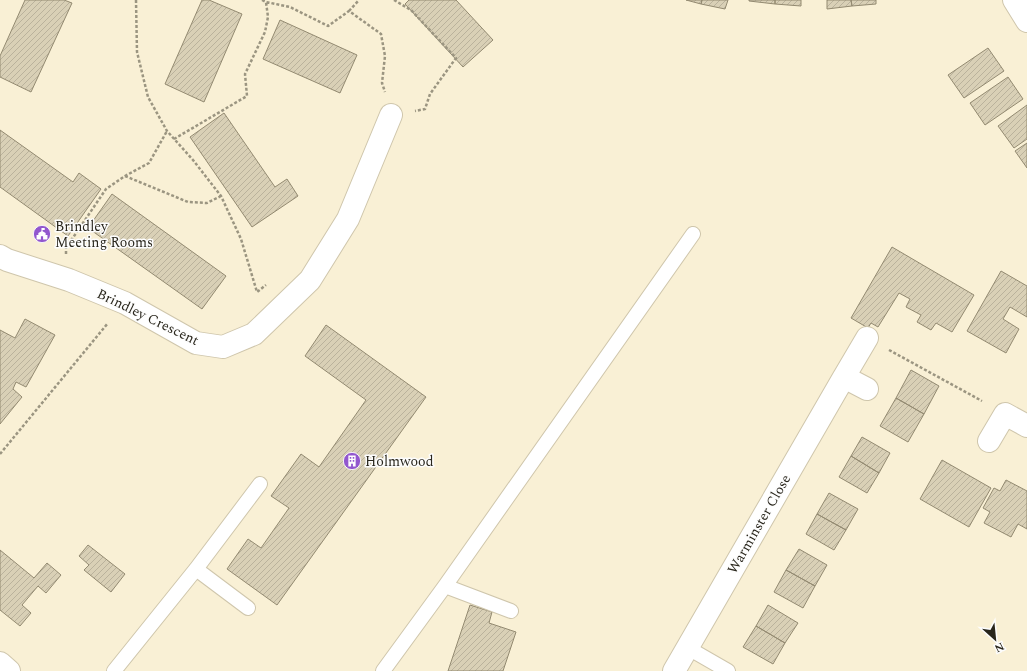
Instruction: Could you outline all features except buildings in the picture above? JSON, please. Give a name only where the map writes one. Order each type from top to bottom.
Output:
[{"type":"street","points":[[1014,0],[1027,21]]},
{"type":"street","name":"Brindley Crescent","points":[[0,256],[7,260],[68,280],[125,303],[196,343],[223,347],[254,334],[310,280],[348,219],[391,115]]},
{"type":"street","name":"Warminster Close","points":[[674,671],[867,338]]},
{"type":"street","points":[[844,377],[866,389]]},
{"type":"street","points":[[989,441],[1005,414],[1027,426]]},
{"type":"street","points":[[0,663],[9,671]]},
{"type":"lane","points":[[383,671],[445,586],[693,234]]},
{"type":"lane","points":[[114,671],[196,569],[260,484]]},
{"type":"lane","points":[[196,569],[248,608]]},
{"type":"lane","points":[[445,586],[511,611]]},
{"type":"lane","points":[[688,648],[728,671]]},
{"type":"path","points":[[136,0],[137,52],[148,97],[167,131],[193,160],[221,196],[241,239],[257,292],[269,282]]},
{"type":"path","points":[[262,0],[290,7],[328,26],[349,11],[359,0]]},
{"type":"path","points":[[394,0],[411,10],[456,58],[430,94]]},
{"type":"path","points":[[174,139],[247,96],[245,74],[265,32],[268,17],[266,2]]},
{"type":"path","points":[[349,11],[381,34],[385,56],[382,83],[391,115]]},
{"type":"path","points":[[68,280],[66,248],[106,189],[125,176],[149,163],[167,131]]},
{"type":"path","points":[[125,176],[188,202],[207,203],[221,196]]},
{"type":"path","points":[[0,454],[125,303]]},
{"type":"path","points":[[867,338],[1005,414]]},
{"type":"place","name":"Brindley Meeting Rooms","points":[[42,234]]},
{"type":"place","name":"Holmwood","points":[[352,461]]}]
